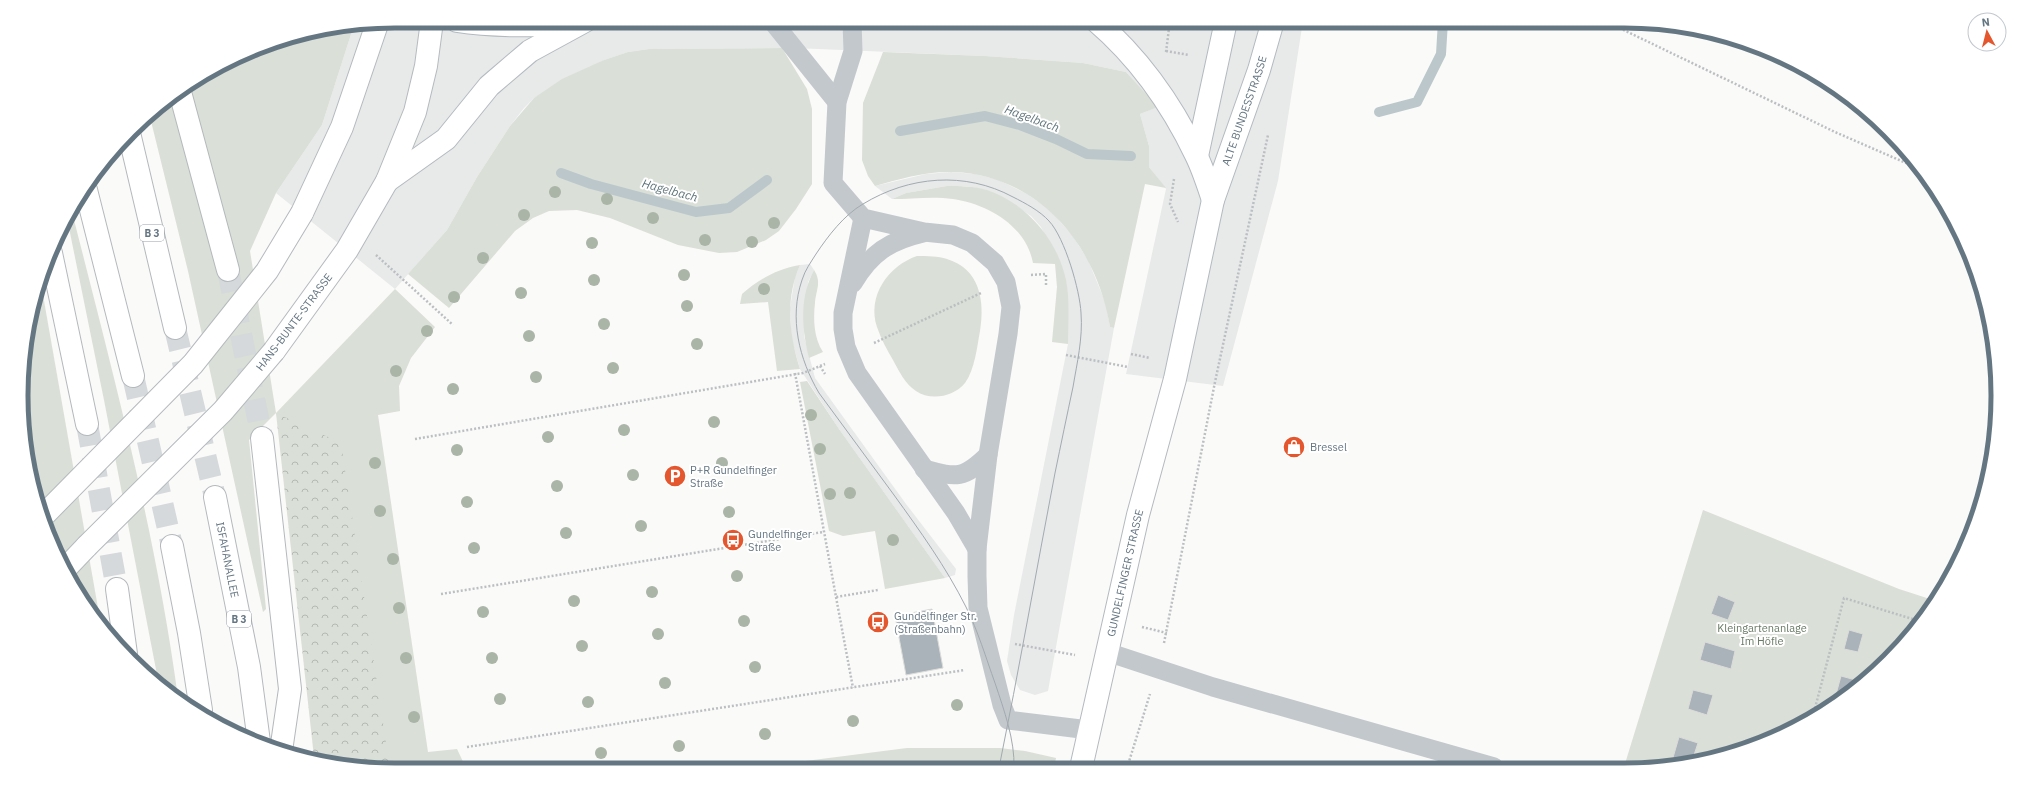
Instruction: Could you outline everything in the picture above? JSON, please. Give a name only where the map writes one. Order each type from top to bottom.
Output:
[{"type":"main road","name":"HANS-BUNTE-STRASSE","points":[[69,565],[223,411],[274,351],[351,243],[387,181],[415,112],[426,66],[431,28]]},
{"type":"main road","points":[[387,181],[446,139],[489,86],[530,51],[573,28]]},
{"type":"main road","points":[[1104,28],[1114,37],[1146,73],[1180,125],[1197,156],[1213,200]]},
{"type":"main road","points":[[1197,156],[1224,28]]},
{"type":"main road","name":"ALTE BUNDESSTRASSE","points":[[1175,379],[1213,200],[1259,70],[1271,28]]},
{"type":"main road","points":[[48,512],[193,364],[267,271],[302,213],[342,127],[375,29]]},
{"type":"main road","points":[[181,97],[228,270]]},
{"type":"main road","name":"B 3","points":[[131,141],[175,328]]},
{"type":"main road","points":[[87,195],[133,376]]},
{"type":"main road","points":[[53,263],[87,424]]},
{"type":"main road","name":"GUNDELFINGER STRASSE","points":[[1082,763],[1138,516],[1175,379]]},
{"type":"main road","points":[[262,438],[290,689],[282,745]]},
{"type":"main road","name":"ISFAHANALLEE","points":[[215,497],[249,667],[258,736]]},
{"type":"main road","points":[[172,546],[189,633],[201,707]]},
{"type":"main road","points":[[117,590],[125,644]]},
{"type":"lane","points":[[778,28],[837,102]]},
{"type":"lane","points":[[852,28],[853,51],[837,102],[833,183],[863,218],[924,232],[953,235],[972,243],[995,262],[1006,282],[1011,307],[1009,327],[988,455],[977,549],[978,608],[1008,720],[1089,730]]},
{"type":"lane","points":[[863,218],[843,313],[846,347],[857,373],[956,513],[977,549]]},
{"type":"lane","points":[[847,293],[860,271],[872,257],[887,245],[899,239],[924,232]]},
{"type":"lane","points":[[924,469],[959,476],[974,469],[988,455]]},
{"type":"lane","points":[[1107,652],[1234,694],[1480,763]]},
{"type":"path","points":[[1620,28],[1835,132],[1909,164]]},
{"type":"path","points":[[1129,763],[1158,670],[1184,551],[1215,382],[1270,129]]},
{"type":"path","points":[[351,243],[453,325]]},
{"type":"path","points":[[882,339],[980,294]]},
{"type":"path","points":[[1066,355],[1128,367]]},
{"type":"path","points":[[415,439],[802,373],[826,363]]},
{"type":"path","points":[[820,366],[825,374]]},
{"type":"path","points":[[795,373],[823,532],[853,688]]},
{"type":"path","points":[[441,594],[823,532]]},
{"type":"path","points":[[836,597],[878,590]]},
{"type":"path","points":[[1815,709],[1844,598],[1915,620]]},
{"type":"path","points":[[985,637],[1075,655]]},
{"type":"path","points":[[467,747],[967,670]]},
{"type":"shaded area","points":[[396,28],[1302,28],[1278,181],[1223,386],[1126,374],[1166,189],[1149,167],[1149,146],[1140,114],[1157,107],[1126,72],[1083,63],[985,56],[794,48],[649,49],[628,52],[604,60],[534,98],[524,108],[510,126],[477,177],[447,230],[395,289],[276,193],[322,125],[352,31]]},
{"type":"shaded area","points":[[951,172],[975,174],[999,180],[1027,194],[1049,209],[1072,235],[1088,260],[1106,304],[1110,327],[1114,328],[1048,691],[1035,695],[1020,690],[1011,675],[1007,661],[1014,615],[1068,344],[1066,281],[1041,227],[1031,216],[1004,198],[986,190],[966,186],[947,186],[906,193],[892,199],[875,186],[926,174]]},
{"type":"shaded area","points":[[810,264],[814,270],[808,282],[804,336],[815,378],[906,504],[956,569],[955,575],[945,578],[839,429],[800,369],[791,337],[790,308],[795,277],[800,265]]},
{"type":"green space","points":[[352,31],[322,125],[276,193],[250,251],[276,413],[249,440],[266,609],[263,612],[188,271],[151,121],[191,90],[212,77],[255,56],[300,41],[324,35]]},
{"type":"green space","points":[[782,48],[807,89],[812,109],[812,184],[796,209],[779,231],[766,240],[737,252],[719,253],[678,245],[610,218],[577,210],[549,211],[533,218],[515,231],[449,308],[408,274],[447,230],[477,177],[510,126],[534,98],[562,79],[604,60],[628,52],[649,49]]},
{"type":"green space","points":[[883,52],[985,56],[1083,63],[1126,72],[1158,107],[1140,114],[1149,146],[1149,167],[1166,188],[1145,184],[1114,328],[1110,327],[1103,297],[1092,269],[1077,243],[1059,220],[1037,201],[1012,186],[984,176],[943,172],[923,174],[875,186],[868,176],[862,160],[863,103]]},
{"type":"green space","points":[[947,186],[977,188],[1002,196],[1027,214],[1048,237],[1062,265],[1066,280],[1068,304],[1068,344],[1052,342],[1057,287],[1055,264],[1033,263],[1029,250],[1022,238],[1004,219],[979,206],[953,199],[892,199],[906,193]]},
{"type":"green space","points":[[74,218],[132,452],[158,574],[177,691],[157,675],[69,227]]},
{"type":"green space","points":[[917,256],[940,257],[958,264],[967,270],[978,288],[982,308],[980,331],[971,371],[965,383],[960,388],[955,392],[942,396],[935,397],[922,394],[912,388],[905,381],[886,348],[877,327],[875,304],[882,284],[897,267]]},
{"type":"green space","points":[[800,265],[792,291],[790,317],[793,343],[800,369],[777,371],[768,302],[740,304],[742,294],[769,275]]},
{"type":"green space","points":[[814,270],[818,278],[818,286],[814,309],[814,322],[816,335],[823,352],[809,358],[803,314],[806,291]]},
{"type":"green space","points":[[395,289],[435,327],[411,358],[399,386],[400,411],[378,415],[428,752],[457,749],[464,763],[388,763],[276,413]]},
{"type":"green space","points":[[43,294],[99,612],[77,579],[56,536],[41,491],[35,467],[29,420],[29,371],[35,324]]},
{"type":"green space","points":[[807,381],[839,429],[945,578],[885,589],[875,531],[843,536],[829,531],[800,382]]},
{"type":"green space","points":[[276,413],[341,443],[389,763],[348,760],[314,753]]},
{"type":"green space","name":"Kleingartenanlage Im Höfle","points":[[1703,510],[1899,589],[1930,599],[1900,638],[1866,672],[1828,701],[1807,714],[1764,735],[1719,750],[1671,760],[1625,763]]},
{"type":"green space","points":[[907,748],[1000,748],[1025,751],[1056,758],[1055,763],[790,763]]},
{"type":"building","points":[[1718,595],[1735,602],[1728,620],[1711,614]]},
{"type":"building","points":[[932,609],[943,668],[906,675],[895,616]]},
{"type":"building","points":[[1849,630],[1863,634],[1858,652],[1844,649]]},
{"type":"building","points":[[1705,642],[1735,651],[1731,669],[1700,660]]},
{"type":"building","points":[[1841,676],[1856,680],[1847,687],[1836,695]]},
{"type":"building","points":[[1693,690],[1713,695],[1707,715],[1688,709]]},
{"type":"building","points":[[1679,737],[1698,743],[1694,756],[1672,760]]},
{"type":"waterway","name":"Hagelbach","points":[[1379,112],[1417,102],[1441,54],[1443,28]]},
{"type":"waterway","name":"Hagelbach","points":[[900,131],[985,116],[1020,125],[1056,139],[1087,154],[1131,156]]},
{"type":"waterway","name":"Hagelbach","points":[[561,173],[591,184],[696,212],[729,208],[767,180]]},
{"type":"tunnel","points":[[228,270],[262,438]]},
{"type":"tunnel","points":[[175,328],[215,497]]},
{"type":"tunnel","points":[[133,376],[172,546]]},
{"type":"tunnel","points":[[87,424],[117,589]]},
{"type":"tram line","points":[[937,180],[957,180],[976,183],[995,189],[1013,197],[1045,217],[1061,239],[1071,265],[1080,303],[1081,322],[1078,360],[1008,724],[982,645],[966,607],[941,563],[923,536],[819,393],[801,352],[796,323],[798,294],[803,276],[816,254],[837,226],[849,214],[863,204],[881,195],[899,187],[937,180]]},
{"type":"tram line","points":[[1000,763],[1008,724]]},
{"type":"tram line","points":[[1008,724],[1013,747],[1014,763]]},
{"type":"place","name":"Bressel","points":[[1294,447]]},
{"type":"place","name":"P+R Gundelfinger Straße","points":[[675,476]]},
{"type":"place","name":"Gundelfinger Straße","points":[[733,540]]},
{"type":"place","name":"Gundelfinger Str. (Straßenbahn)","points":[[878,622]]}]
